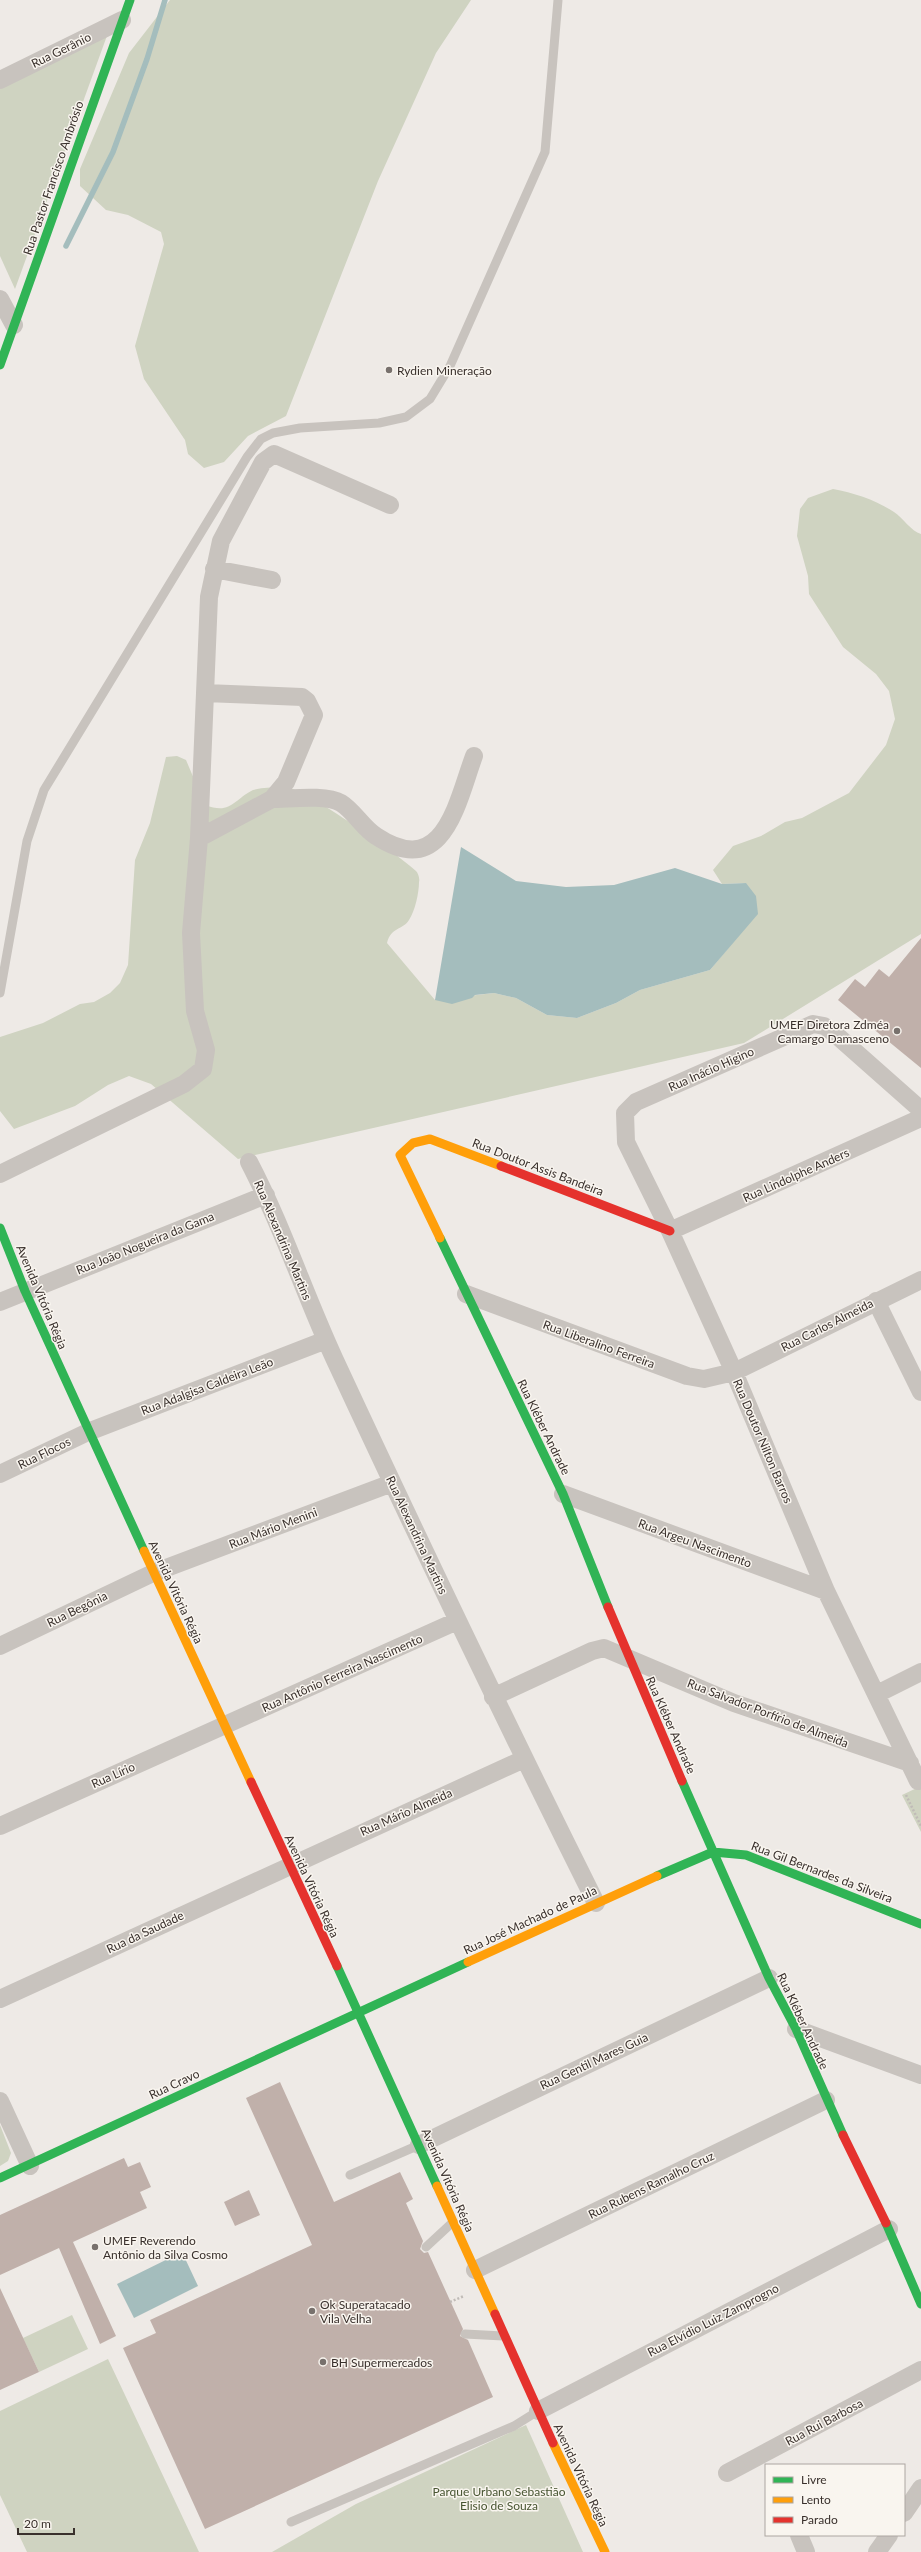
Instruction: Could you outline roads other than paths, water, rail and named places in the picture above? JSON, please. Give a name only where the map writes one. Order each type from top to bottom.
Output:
[{"type":"street","name":"Rua Pastor Francisco Ambrósio","points":[[0,365],[130,0]]},
{"type":"street","name":"Rua Gerânio","points":[[0,80],[122,20]]},
{"type":"street","points":[[0,299],[14,325]]},
{"type":"street","points":[[0,1174],[184,1084],[203,1069],[206,1050],[195,1011],[191,933],[199,838],[209,598],[214,569],[222,541],[263,462],[274,454],[390,505]]},
{"type":"street","points":[[214,569],[272,580]]},
{"type":"street","points":[[199,838],[272,799],[286,782],[314,715],[307,701],[302,697],[261,697],[205,693]]},
{"type":"street","points":[[272,799],[327,798],[341,803],[376,836],[406,848],[422,849],[443,835],[450,822],[474,756]]},
{"type":"street","name":"Rua Inácio Higino","points":[[636,1102],[813,1024],[824,1026],[834,1033],[921,1110]]},
{"type":"street","name":"Rua Doutor Nilton Barros","points":[[636,1102],[625,1113],[626,1142],[670,1231],[734,1372],[826,1591],[918,1781]]},
{"type":"street","name":"Rua Lindolphe Anders","points":[[670,1231],[921,1118]]},
{"type":"street","name":"Rua Doutor Assis Bandeira","points":[[400,1155],[408,1145],[419,1139],[430,1139],[670,1231]]},
{"type":"street","name":"Rua Kléber Andrade","points":[[400,1155],[564,1494],[628,1657],[713,1852],[769,1978],[796,2029],[826,2100],[889,2230],[921,2304]]},
{"type":"street","name":"Rua Alexandrina Martins","points":[[249,1162],[266,1195],[326,1340],[457,1621],[596,1903]]},
{"type":"street","name":"Rua João Nogueira da Gama","points":[[0,1302],[266,1195]]},
{"type":"street","name":"Avenida Vitória Régia","points":[[0,1228],[25,1291],[88,1432],[153,1573],[226,1725],[289,1866],[419,2145],[538,2411],[605,2552]]},
{"type":"street","name":"Rua Carlos Almeida","points":[[734,1372],[921,1280]]},
{"type":"street","name":"Rua Liberalino Ferreira","points":[[466,1294],[687,1376],[704,1379],[734,1372]]},
{"type":"street","points":[[876,1301],[921,1392]]},
{"type":"street","name":"Rua Adalgisa Caldeira Leão","points":[[88,1432],[326,1340]]},
{"type":"street","name":"Rua Flocos","points":[[0,1474],[88,1432]]},
{"type":"street","name":"Rua Mário Menini","points":[[153,1573],[392,1482]]},
{"type":"street","name":"Rua Argeu Nascimento","points":[[564,1494],[826,1591]]},
{"type":"street","name":"Rua Begônia","points":[[0,1646],[153,1573]]},
{"type":"street","name":"Rua Antônio Ferreira Nascimento","points":[[226,1725],[457,1621]]},
{"type":"street","name":"Rua Salvador Porfírio de Almeida","points":[[494,1696],[592,1651],[604,1648],[734,1703],[910,1763]]},
{"type":"street","points":[[877,1694],[921,1672]]},
{"type":"street","name":"Rua Lírio","points":[[0,1826],[226,1725]]},
{"type":"street","name":"Rua Mário Almeida","points":[[289,1866],[524,1759]]},
{"type":"street","name":"Rua José Machado de Paula","points":[[358,2012],[596,1903],[713,1852]]},
{"type":"street","name":"Rua Gil Bernardes da Silveira","points":[[713,1852],[746,1855],[921,1924]]},
{"type":"street","name":"Rua da Saudade","points":[[0,1999],[289,1866]]},
{"type":"street","name":"Rua Gentil Mares Guia","points":[[419,2145],[769,1978]]},
{"type":"street","name":"Rua Cravo","points":[[0,2178],[30,2166],[358,2012]]},
{"type":"street","points":[[796,2029],[921,2075]]},
{"type":"street","name":"Rua Rubens Ramalho Cruz","points":[[475,2270],[826,2100]]},
{"type":"street","points":[[0,2101],[30,2166]]},
{"type":"street","name":"Rua Elvídio Luiz Zamprogno","points":[[538,2411],[889,2230]]},
{"type":"street","name":"Rua Rui Barbosa","points":[[727,2473],[767,2459],[921,2370]]},
{"type":"street","points":[[905,2512],[921,2488]]},
{"type":"street","points":[[799,2536],[806,2552]]},
{"type":"street","points":[[877,2552],[888,2536]]},
{"type":"lane","points":[[0,993],[28,841],[44,790],[247,457],[261,439],[273,433],[300,428],[379,423],[406,418],[430,399],[450,366],[546,152],[558,0]]},
{"type":"lane","points":[[350,2175],[419,2145]]},
{"type":"lane","points":[[426,2248],[453,2222]]},
{"type":"lane","points":[[465,2334],[504,2336]]},
{"type":"lane","points":[[291,2522],[514,2426],[538,2411]]},
{"type":"water","points":[[461,847],[516,881],[566,887],[614,885],[675,868],[722,884],[746,883],[756,896],[758,914],[710,970],[640,990],[616,1003],[577,1018],[547,1015],[516,998],[494,993],[475,995],[472,998],[452,1004],[435,1000]]},
{"type":"water","points":[[182,2252],[198,2286],[134,2318],[117,2284]]},
{"type":"waterway","points":[[66,246],[113,152],[147,59],[165,0]]},
{"type":"place","name":"Rydien Mineração","points":[[389,370]]},
{"type":"place","name":"UMEF Diretora Zdméa Camargo Damasceno","points":[[897,1031]]},
{"type":"place","name":"UMEF Reverendo Antônio da Silva Cosmo","points":[[95,2247]]},
{"type":"place","name":"Ok Superatacado Vila Velha","points":[[312,2311]]},
{"type":"place","name":"BH Supermercados","points":[[323,2362]]},
{"type":"park label","name":"Parque Urbano Sebastião Elisio de Souza","points":[[499,2498]]}]
